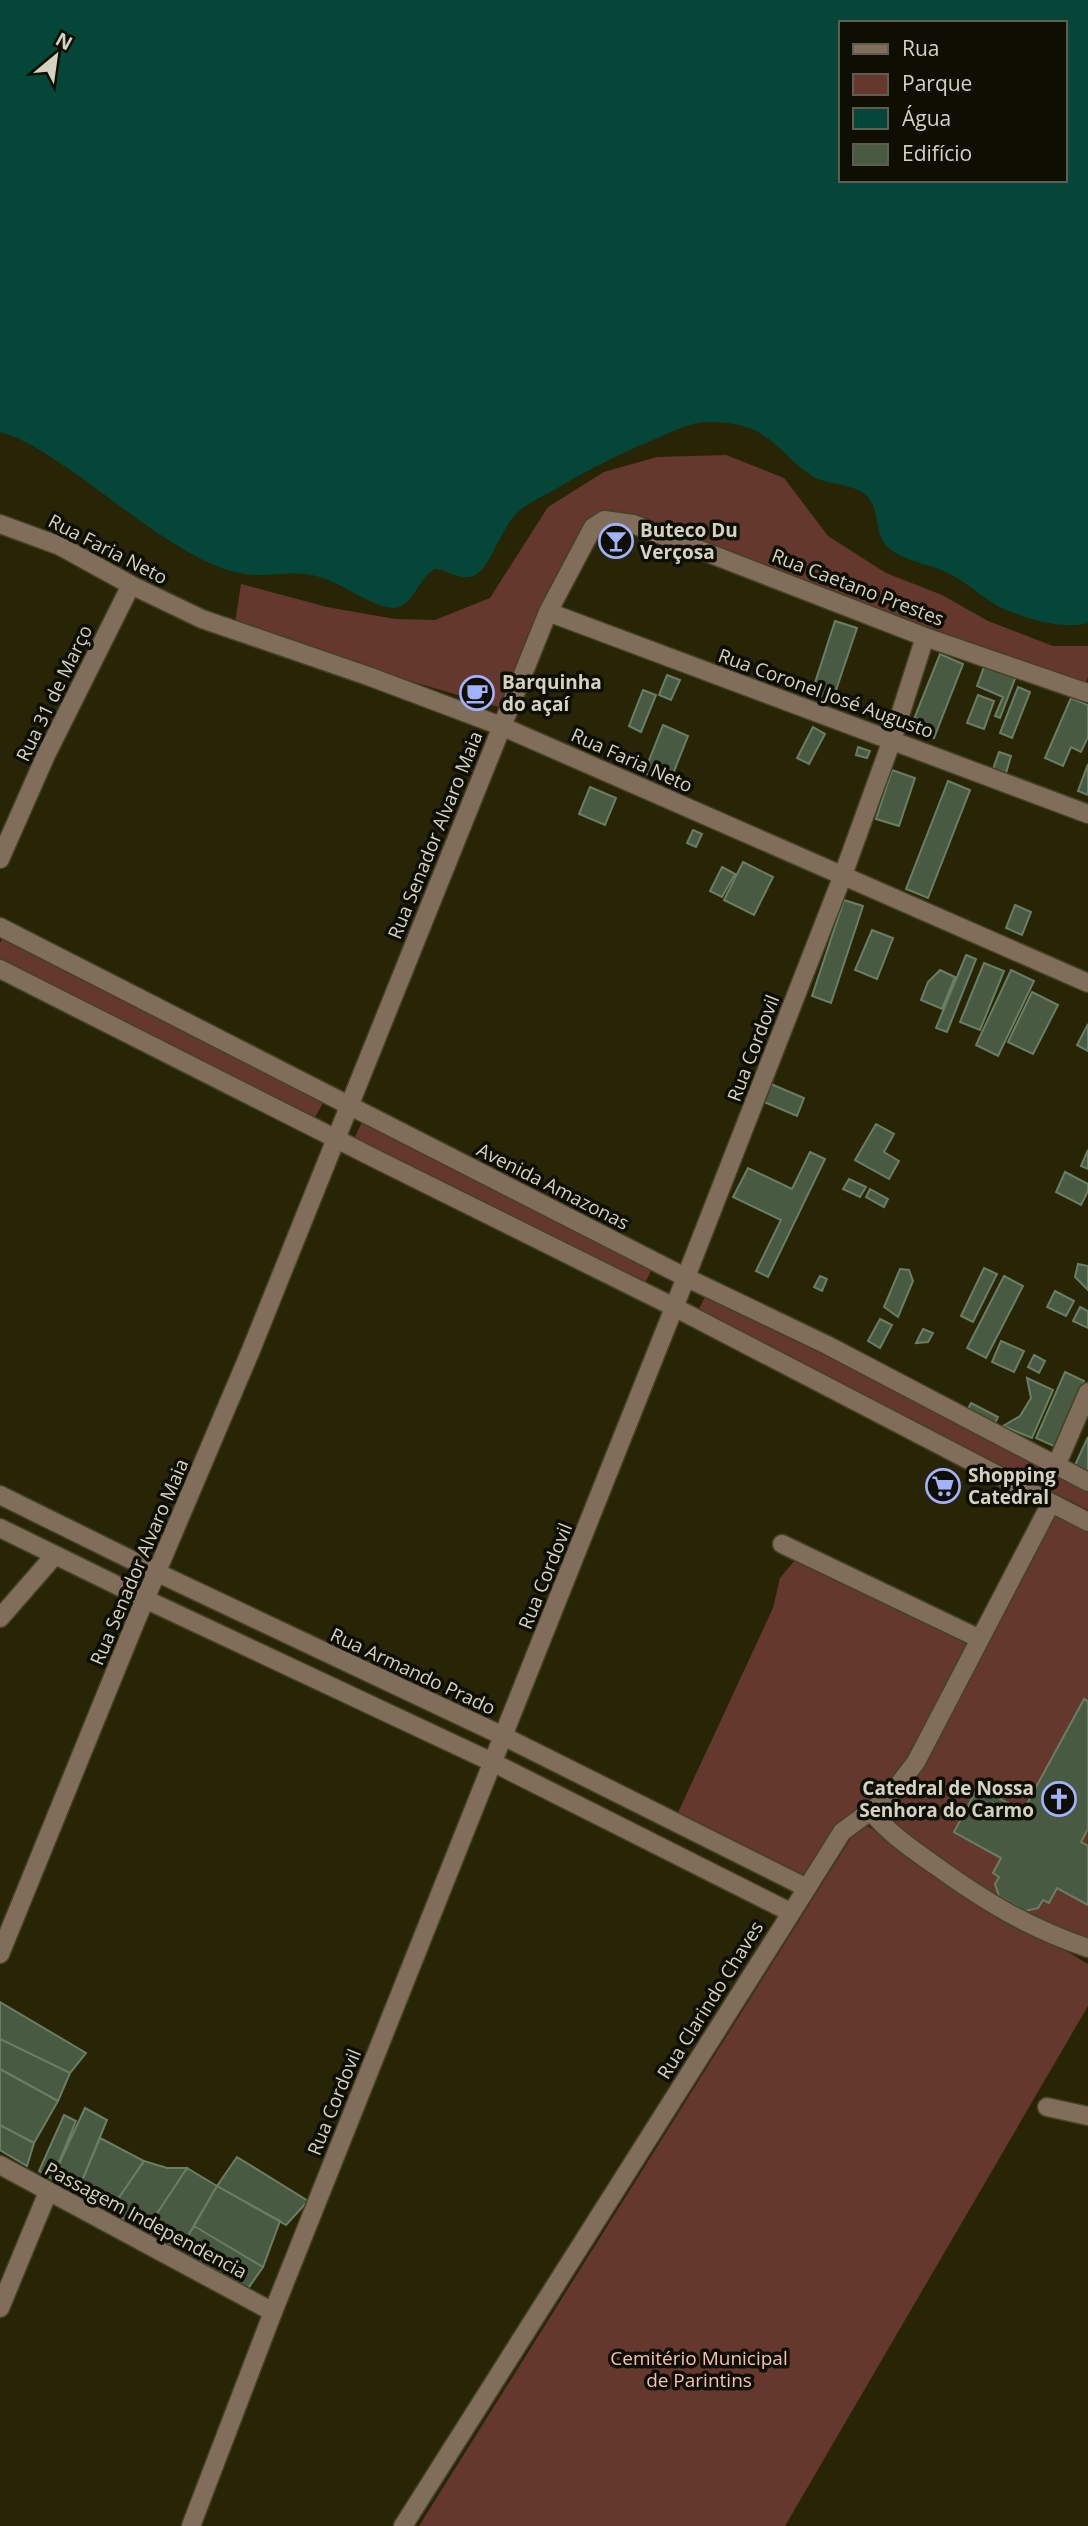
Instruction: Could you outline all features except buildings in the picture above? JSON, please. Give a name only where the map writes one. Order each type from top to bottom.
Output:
[{"type":"street","name":"Rua Senador Alvaro Maia","points":[[0,1954],[318,1186],[548,612],[591,530],[601,522],[614,521]]},
{"type":"street","name":"Rua Caetano Prestes","points":[[614,521],[633,524],[925,636],[1088,693]]},
{"type":"street","name":"Rua Faria Neto","points":[[0,524],[60,546],[131,585],[202,619],[368,676],[501,726],[1088,983]]},
{"type":"street","name":"Rua 31 de Março","points":[[0,859],[46,755],[131,585]]},
{"type":"street","name":"Rua Coronel José Augusto","points":[[548,612],[1088,814]]},
{"type":"street","name":"Rua Cordovil","points":[[191,2526],[273,2312],[674,1307],[843,875],[892,740],[925,636]]},
{"type":"street","name":"Avenida Amazonas","points":[[0,927],[685,1277],[827,1345],[1088,1482]]},
{"type":"street","points":[[0,969],[674,1307],[1088,1522]]},
{"type":"street","points":[[1056,1466],[1088,1392]]},
{"type":"street","name":"Rua Armando Prado","points":[[0,1495],[503,1736],[807,1888]]},
{"type":"street","name":"Rua Clarindo Chaves","points":[[403,2526],[839,1836],[893,1794],[916,1762],[1051,1503]]},
{"type":"street","points":[[0,1528],[146,1600],[492,1762],[790,1912]]},
{"type":"street","points":[[782,1544],[980,1639]]},
{"type":"street","points":[[0,1618],[55,1555]]},
{"type":"street","points":[[870,1810],[887,1830],[983,1898],[1036,1929],[1088,1948]]},
{"type":"street","points":[[1047,2107],[1088,2116]]},
{"type":"street","name":"Passagem Independencia","points":[[0,2165],[273,2312]]},
{"type":"street","points":[[0,2308],[48,2192]]},
{"type":"green space","points":[[726,455],[784,478],[828,536],[886,573],[942,595],[988,621],[1053,646],[1088,646],[1088,677],[1085,685],[1030,669],[625,517],[594,530],[502,708],[234,629],[241,584],[327,607],[395,619],[435,620],[490,598],[548,507],[604,472],[657,457]]},
{"type":"green space","points":[[2,939],[323,1103],[314,1119],[0,961]]},
{"type":"green space","points":[[362,1122],[652,1269],[644,1285],[354,1139]]},
{"type":"green space","points":[[706,1295],[1088,1489],[1088,1510],[698,1311]]},
{"type":"green space","points":[[1048,1500],[1088,1520],[1088,1946],[1036,1928],[870,1809],[807,1883],[675,1819],[773,1608],[780,1578],[801,1553],[977,1638]]},
{"type":"green space","name":"Cemitério Municipal de Parintins","points":[[861,1822],[1088,1964],[1088,2006],[785,2526],[419,2526]]},
{"type":"water","points":[[0,0],[1088,0],[1088,623],[1054,624],[1017,614],[996,605],[952,575],[897,554],[881,538],[875,510],[863,492],[814,477],[765,436],[732,424],[710,422],[685,426],[581,475],[519,511],[507,526],[486,564],[475,575],[465,577],[435,569],[425,577],[404,604],[393,608],[374,603],[317,576],[246,574],[213,565],[161,535],[44,453],[0,432]]},
{"type":"place","name":"Buteco Du Verçosa","points":[[616,541]]},
{"type":"place","name":"Barquinha do açaí","points":[[477,693]]},
{"type":"place","name":"Shopping Catedral","points":[[943,1486]]},
{"type":"place","name":"Catedral de Nossa Senhora do Carmo","points":[[1059,1799]]}]
